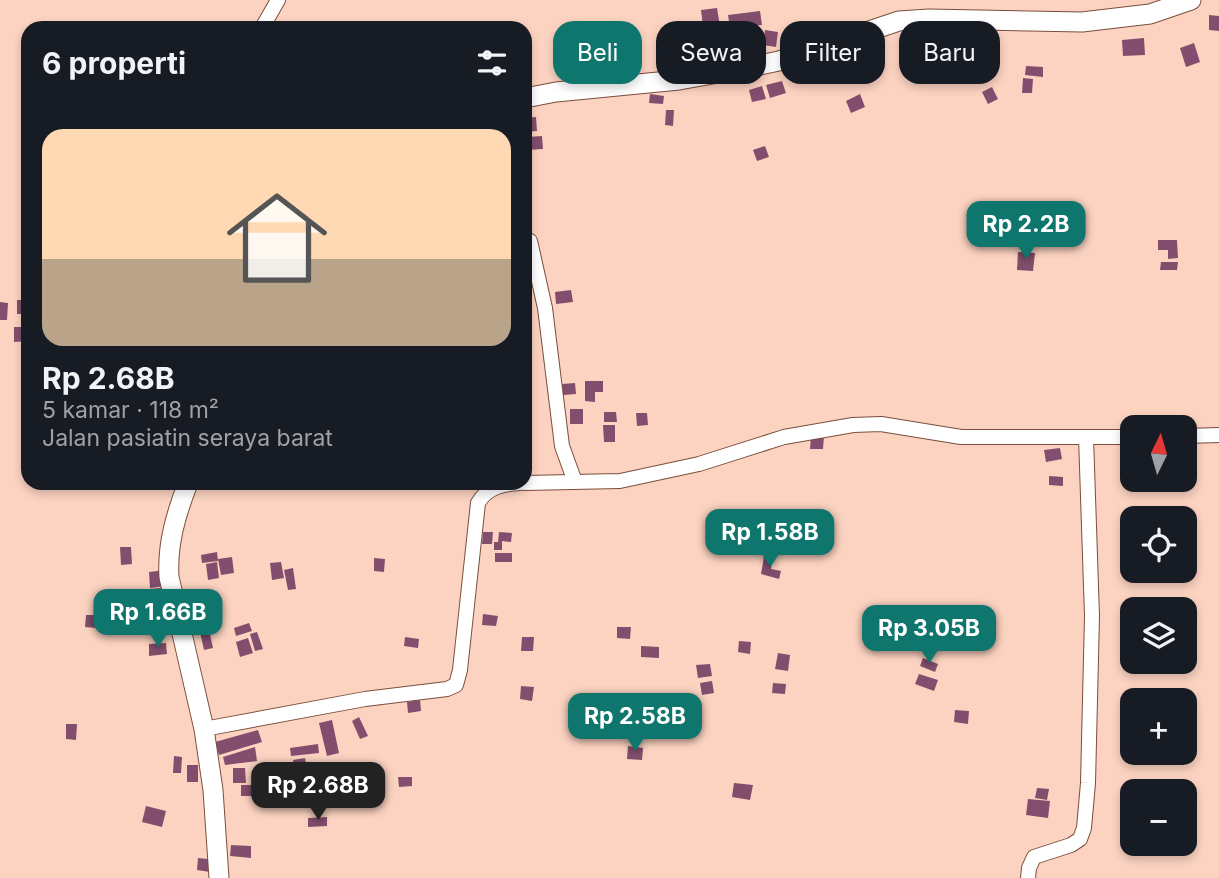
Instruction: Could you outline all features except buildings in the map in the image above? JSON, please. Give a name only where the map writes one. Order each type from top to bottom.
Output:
[{"type":"street","points":[[266,21],[278,0]]},
{"type":"street","points":[[532,97],[679,80],[779,61],[899,21],[929,19],[1082,22],[1150,14],[1191,0]]},
{"type":"street","points":[[532,250],[545,308],[562,446],[575,482]]},
{"type":"street","points":[[532,483],[620,481],[699,464],[784,437],[853,425],[881,424],[961,437],[1120,436]]},
{"type":"street","points":[[1197,436],[1219,435]]},
{"type":"street","points":[[1028,878],[1034,857],[1072,845],[1080,839],[1084,828],[1092,616],[1086,437]]},
{"type":"street","points":[[185,490],[178,509],[168,556],[176,612],[204,729],[213,790],[219,878]]},
{"type":"street","points":[[204,729],[365,699],[447,689],[456,685],[460,670],[478,503],[489,490]]}]
